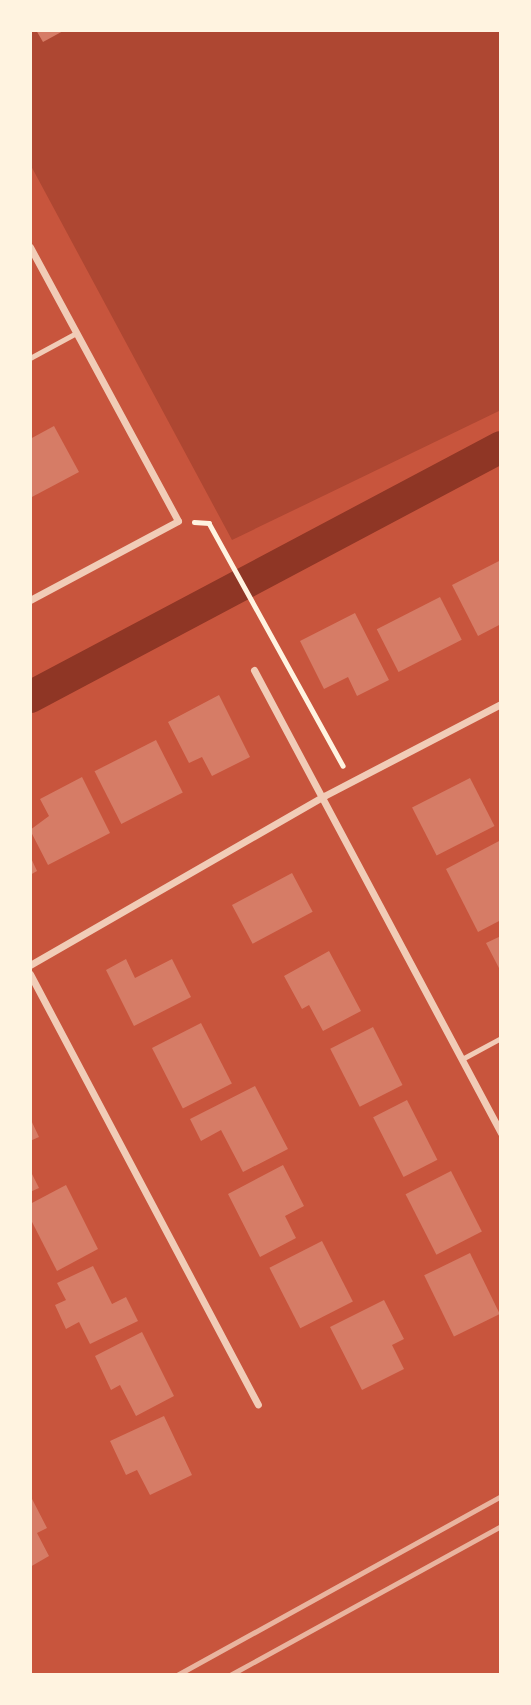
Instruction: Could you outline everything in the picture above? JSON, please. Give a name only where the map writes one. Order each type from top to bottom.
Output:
[{"type":"street","points":[[30,247],[178,520],[30,600]]},
{"type":"street","points":[[254,670],[324,796],[501,1133]]},
{"type":"street","points":[[30,965],[324,796],[501,704]]},
{"type":"street","points":[[30,974],[258,1404]]},
{"type":"lane","points":[[30,358],[76,333]]},
{"type":"lane","points":[[462,1059],[501,1038]]},
{"type":"path","points":[[178,520],[209,523],[352,782]]},
{"type":"shaded area","points":[[30,30],[501,30],[501,410],[232,540],[30,164]]},
{"type":"building","points":[[36,30],[65,30],[43,42]]},
{"type":"building","points":[[54,426],[79,472],[30,498],[30,439]]},
{"type":"building","points":[[501,560],[501,624],[478,636],[452,585]]},
{"type":"building","points":[[440,597],[462,640],[399,672],[377,629]]},
{"type":"building","points":[[355,613],[389,680],[357,696],[348,677],[324,689],[300,641]]},
{"type":"building","points":[[219,695],[250,757],[212,776],[202,757],[189,763],[168,722]]},
{"type":"building","points":[[156,740],[183,793],[121,824],[95,771]]},
{"type":"building","points":[[82,777],[110,833],[48,865],[30,830],[49,816],[40,799]]},
{"type":"building","points":[[470,778],[495,826],[437,856],[412,808]]},
{"type":"building","points":[[501,840],[501,920],[478,932],[446,869]]},
{"type":"building","points":[[30,856],[37,871],[30,875]]},
{"type":"building","points":[[292,873],[313,912],[253,944],[232,905]]},
{"type":"building","points":[[501,936],[501,972],[486,943]]},
{"type":"building","points":[[329,951],[361,1011],[323,1031],[309,1005],[302,1009],[284,976]]},
{"type":"building","points":[[126,959],[135,978],[172,959],[191,997],[134,1026],[106,970]]},
{"type":"building","points":[[201,1023],[232,1084],[183,1109],[152,1048]]},
{"type":"building","points":[[373,1027],[403,1085],[360,1107],[330,1049]]},
{"type":"building","points":[[255,1086],[288,1149],[243,1172],[221,1130],[201,1141],[190,1119]]},
{"type":"building","points":[[407,1100],[437,1160],[404,1177],[373,1117]]},
{"type":"building","points":[[30,1118],[39,1137],[30,1141]]},
{"type":"building","points":[[283,1165],[304,1206],[285,1216],[296,1238],[260,1257],[228,1194]]},
{"type":"building","points":[[30,1170],[39,1188],[30,1192]]},
{"type":"building","points":[[451,1171],[482,1232],[436,1255],[406,1194]]},
{"type":"building","points":[[66,1185],[98,1249],[57,1271],[30,1218],[30,1204]]},
{"type":"building","points":[[322,1241],[353,1302],[300,1328],[269,1268]]},
{"type":"building","points":[[470,1253],[500,1314],[454,1336],[424,1275]]},
{"type":"building","points":[[93,1266],[112,1304],[126,1297],[138,1321],[90,1344],[79,1322],[66,1329],[55,1305],[66,1300],[57,1283]]},
{"type":"building","points":[[384,1300],[404,1339],[392,1345],[404,1369],[362,1390],[330,1327]]},
{"type":"building","points":[[142,1332],[174,1396],[136,1416],[120,1385],[111,1390],[95,1356]]},
{"type":"building","points":[[164,1416],[192,1475],[150,1495],[137,1470],[126,1475],[110,1441]]},
{"type":"building","points":[[30,1495],[47,1528],[37,1533],[49,1556],[30,1567]]},
{"type":"waterway","points":[[30,697],[501,447]]},
{"type":"railway","points":[[177,1675],[501,1496]]},
{"type":"railway","points":[[230,1675],[501,1526]]}]
